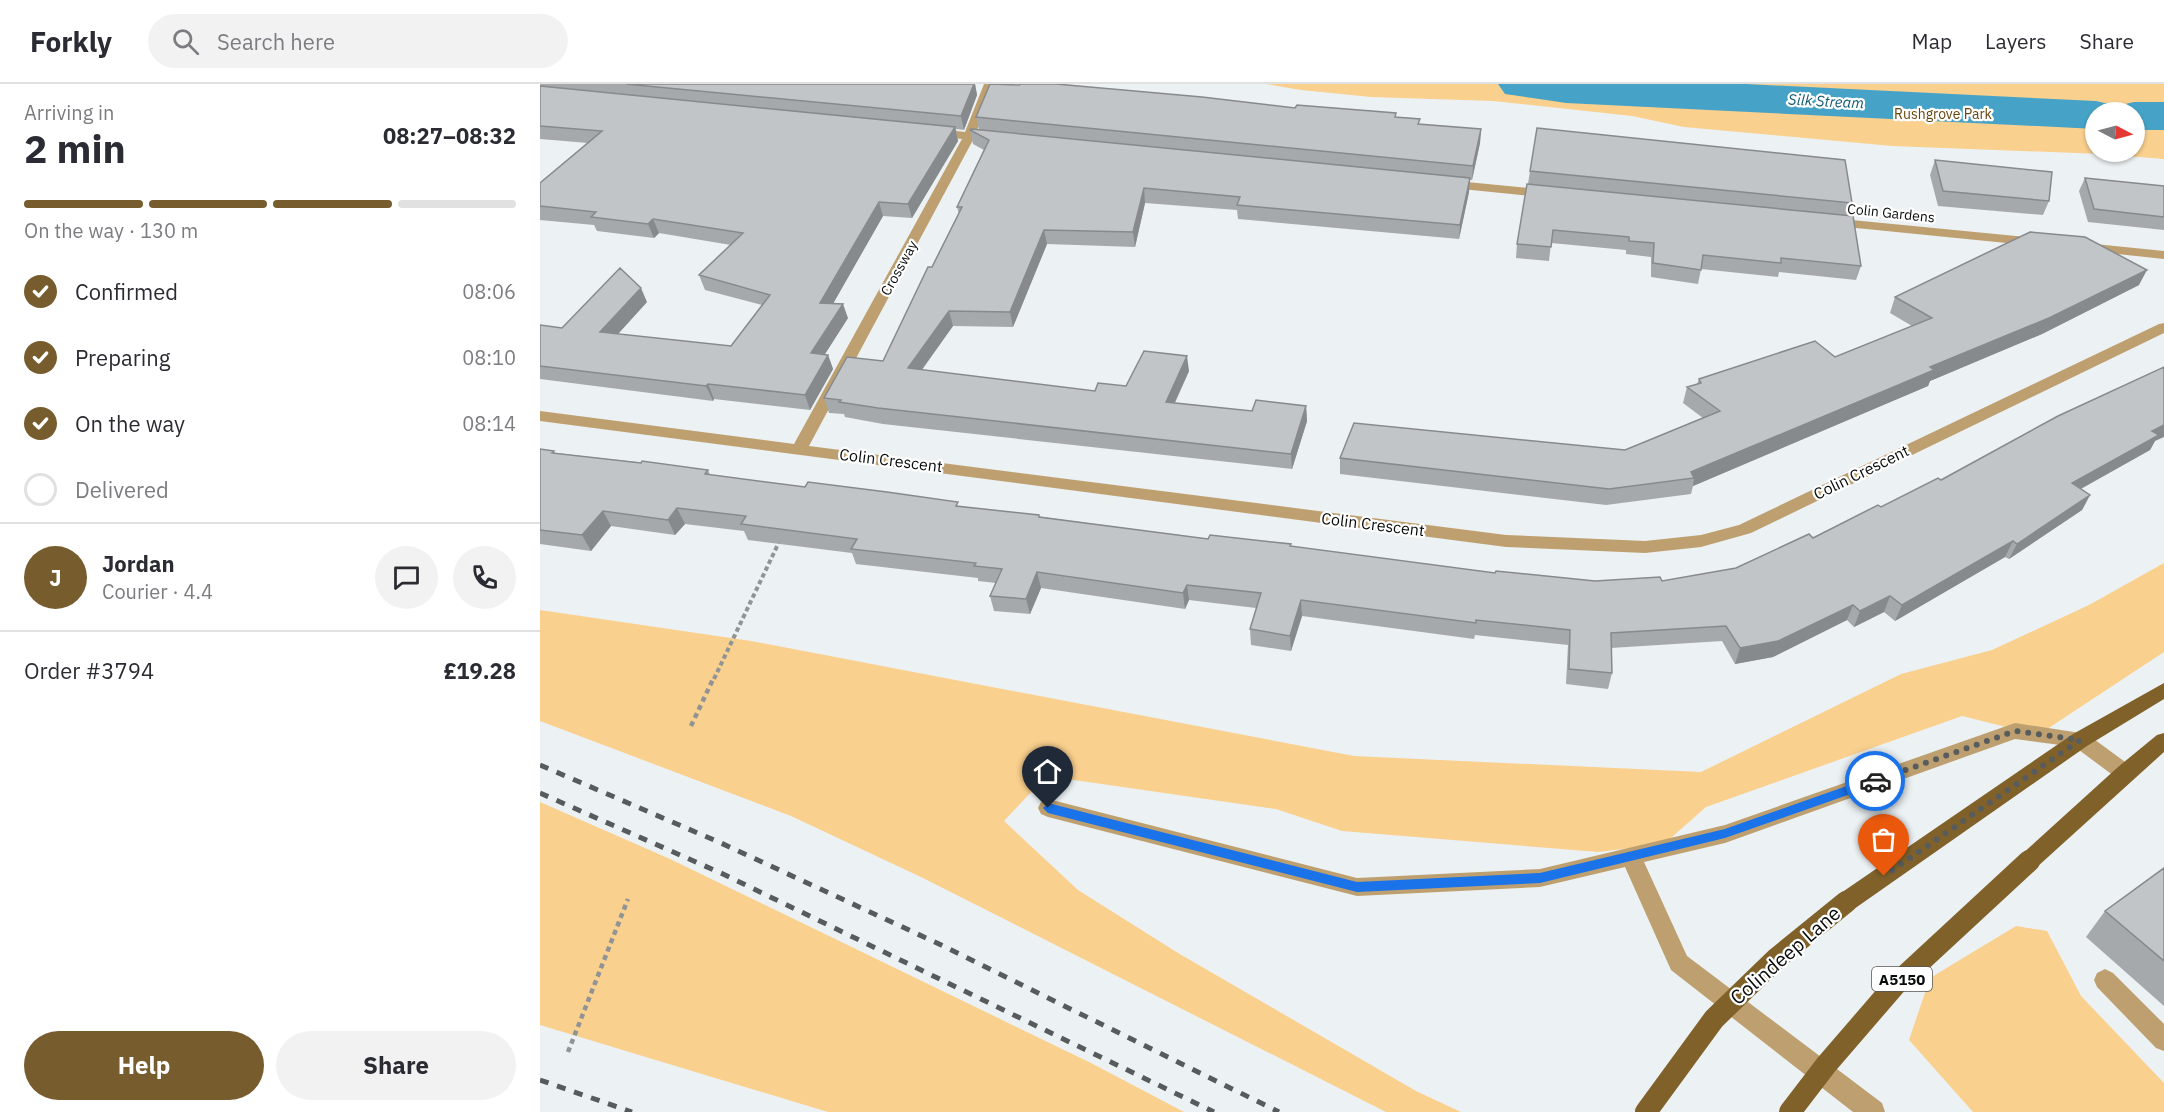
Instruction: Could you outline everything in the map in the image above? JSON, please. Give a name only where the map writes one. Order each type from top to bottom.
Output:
[{"type":"main road","name":"Colindeep Lane","points":[[1646,1112],[1714,1019],[1778,958],[1846,902],[2080,740],[2164,690]]},
{"type":"main road","name":"A5150","points":[[1790,1112],[1826,1065],[1895,985],[2125,773],[2164,741]]},
{"type":"street","name":"Crossway","points":[[800,448],[970,136],[990,84]]},
{"type":"street","points":[[924,131],[1006,140]]},
{"type":"street","points":[[1435,182],[1567,196]]},
{"type":"street","name":"Colin Gardens","points":[[1817,220],[2160,256]]},
{"type":"street","name":"Colin Crescent","points":[[540,416],[1506,541],[1646,547],[1701,541],[1745,529],[2164,327]]},
{"type":"street","points":[[1048,808],[1357,887],[1540,878],[1725,834],[2015,731],[2080,740],[2125,773]]},
{"type":"street","points":[[1631,856],[1679,963],[1873,1112]]},
{"type":"street","points":[[2105,980],[2164,1040]]},
{"type":"path","points":[[691,726],[782,536]]},
{"type":"path","points":[[568,1052],[628,899]]},
{"type":"green space","name":"Rushgrove Park","points":[[1266,84],[2164,84],[2164,159],[2145,157],[2145,102],[2085,102],[2085,153],[1892,146],[1684,127],[1632,116],[1493,101],[1371,97]]},
{"type":"green space","points":[[2164,563],[2164,652],[2038,735],[1962,716],[1706,807],[1664,844],[1598,852],[1342,831],[1276,809],[1046,776],[1004,821],[1078,890],[1178,953],[1416,1091],[1461,1112],[1386,1112],[923,878],[791,816],[540,721],[540,610],[751,641],[1354,756],[1701,772],[1901,674],[1992,650],[2089,605]]},
{"type":"green space","points":[[540,802],[670,859],[1091,1063],[1184,1112],[828,1112],[540,1025]]},
{"type":"green space","points":[[2016,926],[2047,931],[2081,996],[2164,1083],[2164,1112],[1973,1112],[1909,1040],[1930,978]]},
{"type":"building","points":[[626,84],[974,84],[961,116]]},
{"type":"building","points":[[990,84],[1056,84],[1295,108],[1297,105],[1396,113],[1395,117],[1420,119],[1418,124],[1481,129],[1473,166],[976,117]]},
{"type":"building","points":[[540,86],[955,127],[908,204],[879,202],[820,303],[843,304],[811,353],[828,355],[805,395],[708,384],[706,386],[540,366],[540,325],[562,328],[620,268],[641,288],[600,332],[731,346],[770,295],[699,275],[743,233],[653,219],[648,224],[591,217],[596,212],[540,206],[540,183],[602,131],[540,126]]},
{"type":"building","points":[[1537,128],[1845,160],[1852,203],[1530,171]]},
{"type":"building","points":[[971,129],[1470,178],[1460,225],[1237,205],[1240,197],[1144,188],[1133,232],[1044,230],[1010,312],[949,311],[908,368],[1095,391],[1098,383],[1126,386],[1144,351],[1187,356],[1166,402],[1252,411],[1256,400],[1306,406],[1291,454],[878,408],[824,398],[847,357],[883,361],[928,267],[932,267],[962,207],[957,207],[989,140]]},
{"type":"building","points":[[1935,160],[2052,172],[2049,201],[1943,191]]},
{"type":"building","points":[[2085,178],[2164,186],[2164,217],[2094,209]]},
{"type":"building","points":[[1527,184],[1853,216],[1861,266],[1781,258],[1781,263],[1703,255],[1701,270],[1653,263],[1654,243],[1629,241],[1629,237],[1553,230],[1551,247],[1517,244]]},
{"type":"building","points":[[2030,232],[2085,237],[2147,270],[2049,318],[1930,367],[1934,370],[1691,472],[1694,478],[1609,489],[1340,458],[1354,423],[1625,450],[1720,411],[1687,387],[1701,383],[1699,379],[1815,341],[1835,357],[1932,318],[1895,297]]},
{"type":"building","points":[[2164,367],[2164,425],[2152,431],[2159,435],[2072,483],[2090,495],[2017,544],[2013,541],[1902,605],[1890,596],[1860,611],[1853,605],[1778,641],[1740,648],[1726,626],[1611,633],[1612,673],[1569,669],[1570,630],[1476,620],[1476,623],[1301,600],[1290,636],[1250,629],[1261,593],[1187,585],[1183,593],[1037,572],[1026,599],[990,596],[1002,569],[974,566],[976,563],[851,549],[857,539],[741,524],[746,516],[677,508],[668,520],[603,511],[582,535],[540,530],[540,449],[554,451],[552,453],[708,470],[705,474],[805,487],[808,482],[958,502],[956,506],[1039,515],[1039,517],[1208,539],[1210,535],[1291,544],[1290,546],[1495,573],[1496,571],[1595,581],[1660,577],[1662,581],[1736,568],[1809,534],[1813,538],[1878,505],[1881,507],[1938,478],[1941,480],[2058,416]]},
{"type":"building","points":[[2164,868],[2164,961],[2105,911]]},
{"type":"waterway","name":"Silk Stream","points":[[1521,84],[1566,89],[2085,114]]},
{"type":"waterway","name":"Silk Stream","points":[[2145,116],[2164,116]]},
{"type":"railway","points":[[540,765],[721,843],[937,943],[1279,1112]]},
{"type":"railway","points":[[540,793],[723,874],[1214,1112]]},
{"type":"railway","points":[[540,1080],[632,1112]]},
{"type":"way so far","points":[[1875,781],[2015,731],[2080,740],[1884,876]]},
{"type":"route","points":[[1048,808],[1357,887],[1540,878],[1725,834],[1875,781]]}]
